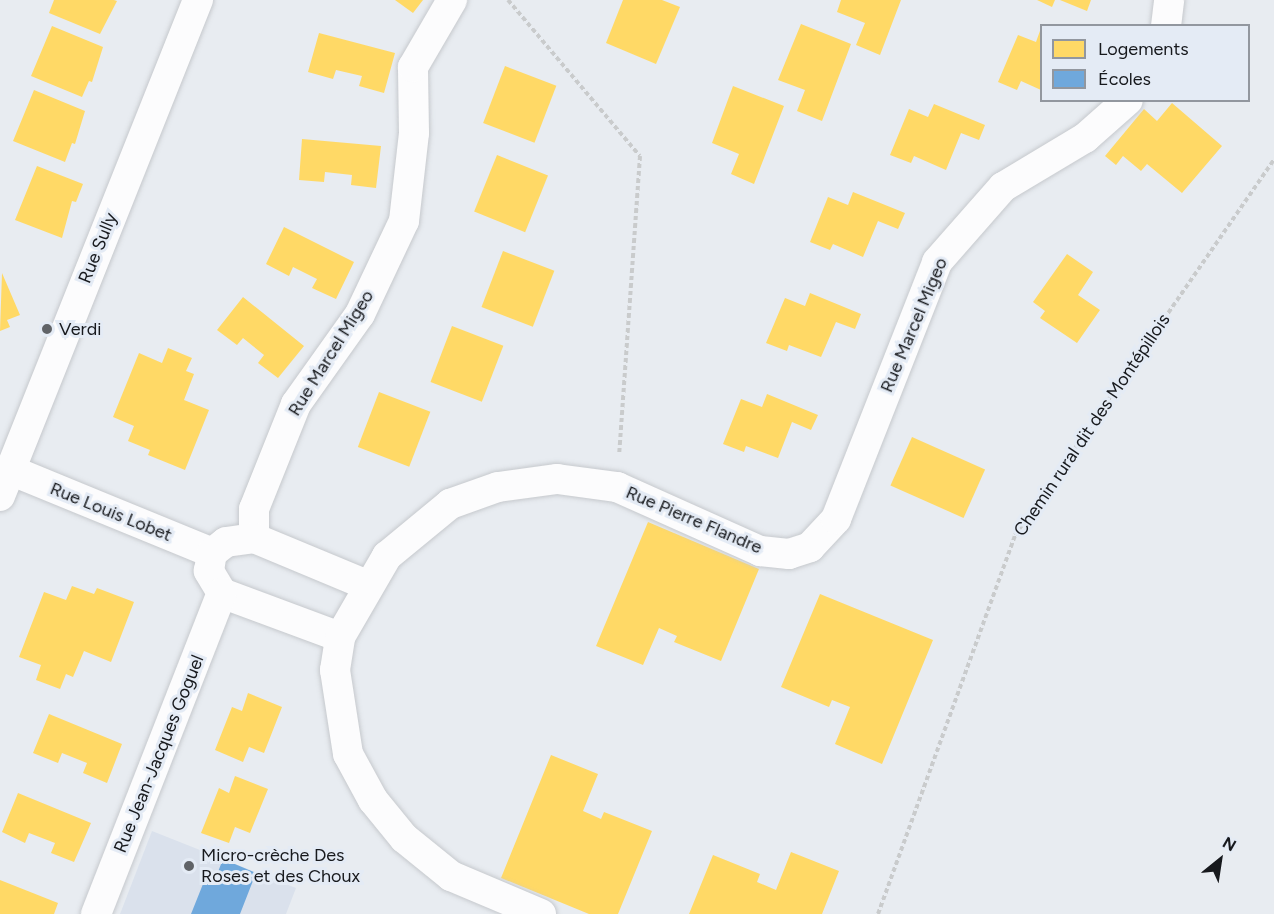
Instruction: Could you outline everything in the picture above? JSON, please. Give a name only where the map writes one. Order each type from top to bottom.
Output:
[{"type":"street","name":"Rue Sully","points":[[5,483],[198,0]]},
{"type":"street","name":"Rue Marcel Migeo","points":[[254,538],[254,509],[296,404],[360,314],[404,221],[414,134],[413,67],[452,0]]},
{"type":"street","points":[[1166,24],[1169,0]]},
{"type":"street","name":"Rue Marcel Migeo","points":[[810,547],[836,519],[937,262],[1003,187],[1084,138],[1126,102]]},
{"type":"street","name":"Rue Pierre Flandre","points":[[541,914],[451,876],[404,838],[373,800],[348,754],[335,670],[340,637],[367,585],[387,556],[450,504],[498,487],[556,479],[617,487],[760,551],[789,554],[810,547]]},
{"type":"street","name":"Rue Louis Lobet","points":[[5,483],[212,553]]},
{"type":"street","points":[[340,637],[222,593],[209,571],[212,553],[226,542],[254,538],[367,585]]},
{"type":"street","name":"Rue Jean-Jacques Goguel","points":[[96,914],[222,593]]},
{"type":"path","points":[[508,0],[640,156],[617,487]]},
{"type":"path","name":"Chemin rural dit des Montépillois","points":[[878,914],[1015,535],[1274,160]]},
{"type":"shaded area","name":"Micro-crèche Des Roses et des Choux","points":[[152,831],[296,888],[286,914],[120,914]]},
{"type":"building: Logements","points":[[54,0],[117,1],[100,34],[49,13]]},
{"type":"building: Logements","points":[[395,0],[423,0],[413,13]]},
{"type":"building: Logements","points":[[623,0],[662,0],[680,7],[656,64],[606,43]]},
{"type":"building: Logements","points":[[841,0],[901,0],[880,55],[856,45],[865,23],[837,12]]},
{"type":"building: Logements","points":[[1037,0],[1055,0],[1052,7]]},
{"type":"building: Logements","points":[[1060,0],[1091,0],[1087,11]]},
{"type":"building: Logements","points":[[801,24],[851,44],[822,121],[797,111],[805,90],[778,80]]},
{"type":"building: Logements","points":[[52,26],[103,47],[92,82],[89,81],[82,97],[31,76]]},
{"type":"building: Logements","points":[[1040,31],[1040,90],[1021,81],[1017,90],[998,82],[1018,35],[1036,42]]},
{"type":"building: Logements","points":[[319,33],[395,53],[384,93],[359,86],[362,76],[336,70],[333,79],[308,72]]},
{"type":"building: Logements","points":[[505,66],[556,86],[534,143],[483,123]]},
{"type":"building: Logements","points":[[733,86],[784,106],[754,184],[731,174],[739,154],[712,143]]},
{"type":"building: Logements","points":[[34,90],[85,111],[75,144],[72,143],[65,162],[13,141]]},
{"type":"building: Logements","points":[[1172,103],[1222,146],[1182,193],[1147,164],[1141,171],[1123,156],[1116,165],[1105,156],[1144,109],[1157,121]]},
{"type":"building: Logements","points":[[934,104],[985,125],[979,140],[961,133],[946,170],[914,156],[911,163],[890,155],[909,109],[928,117]]},
{"type":"building: Logements","points":[[302,139],[381,146],[376,188],[351,185],[352,175],[325,172],[324,182],[299,180]]},
{"type":"building: Logements","points":[[497,155],[548,176],[525,232],[474,212]]},
{"type":"building: Logements","points":[[37,166],[83,184],[76,202],[72,201],[62,238],[15,220]]},
{"type":"building: Logements","points":[[853,192],[905,213],[898,229],[878,221],[863,257],[833,244],[830,250],[810,242],[828,197],[848,205]]},
{"type":"building: Logements","points":[[284,227],[354,262],[336,299],[312,288],[317,279],[293,267],[289,276],[266,264]]},
{"type":"building: Logements","points":[[503,251],[554,271],[533,327],[481,307]]},
{"type":"building: Logements","points":[[1067,254],[1093,272],[1078,295],[1100,310],[1077,343],[1040,318],[1045,311],[1033,302]]},
{"type":"building: Logements","points":[[2,273],[20,315],[7,320],[10,327],[0,331]]},
{"type":"building: Logements","points":[[810,293],[861,314],[855,329],[836,322],[821,357],[789,345],[787,351],[766,343],[785,298],[805,306]]},
{"type":"building: Logements","points":[[243,297],[304,346],[278,378],[258,363],[264,355],[243,338],[237,345],[217,330]]},
{"type":"building: Logements","points":[[452,326],[503,346],[482,402],[430,382]]},
{"type":"building: Logements","points":[[168,348],[192,358],[186,371],[194,374],[184,400],[209,410],[185,470],[148,455],[150,450],[128,441],[134,426],[113,417],[139,353],[162,363]]},
{"type":"building: Logements","points":[[379,392],[430,412],[409,467],[358,447]]},
{"type":"building: Logements","points":[[767,394],[818,415],[811,430],[792,422],[778,458],[746,446],[744,452],[723,444],[741,399],[762,407]]},
{"type":"building: Logements","points":[[912,437],[985,470],[964,518],[890,485]]},
{"type":"building: Logements","points":[[648,522],[759,569],[721,661],[674,642],[677,636],[659,628],[643,665],[596,646]]},
{"type":"building: Logements","points":[[72,586],[94,594],[97,588],[134,602],[111,662],[84,651],[73,677],[66,674],[60,689],[36,680],[41,665],[19,657],[44,592],[66,600]]},
{"type":"building: Logements","points":[[820,594],[933,640],[882,764],[835,744],[850,707],[832,700],[829,707],[781,687]]},
{"type":"building: Logements","points":[[248,693],[282,707],[264,753],[249,747],[243,762],[215,750],[232,707],[242,711]]},
{"type":"building: Logements","points":[[49,714],[122,744],[107,783],[83,773],[87,763],[62,753],[58,763],[33,753]]},
{"type":"building: Logements","points":[[551,755],[598,774],[583,811],[601,819],[604,812],[652,831],[618,914],[589,914],[501,878]]},
{"type":"building: Logements","points":[[235,776],[268,789],[250,833],[235,827],[229,843],[201,833],[219,788],[229,793]]},
{"type":"building: Logements","points":[[18,793],[91,823],[74,862],[51,853],[55,843],[29,833],[25,843],[2,832]]},
{"type":"building: Logements","points":[[791,852],[839,871],[822,914],[689,914],[713,855],[760,874],[757,882],[776,890]]},
{"type":"building: Logements","points":[[0,880],[58,903],[54,914],[0,914]]},
{"type":"building: Écoles","points":[[223,859],[256,873],[240,914],[191,914],[207,874],[216,877]]},
{"type":"place","name":"Verdi","points":[[47,329]]},
{"type":"place","name":"Micro-crèche Des Roses et des Choux","points":[[189,866]]}]
